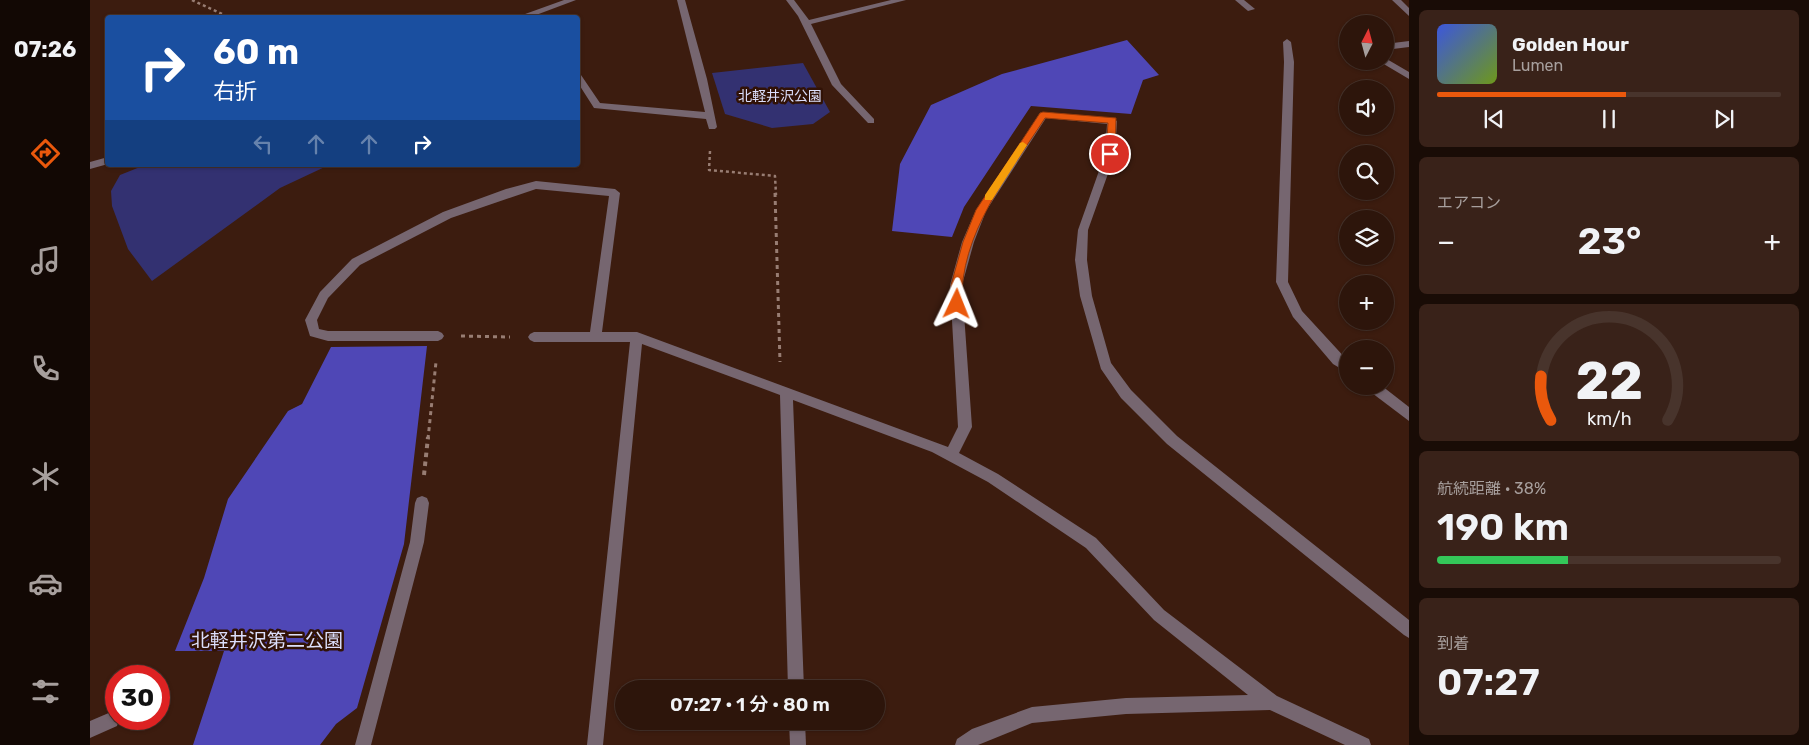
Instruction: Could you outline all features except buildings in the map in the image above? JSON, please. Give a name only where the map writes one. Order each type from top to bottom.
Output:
[{"type":"street","points":[[536,15],[572,0]]},
{"type":"street","points":[[681,0],[698,60],[712,127]]},
{"type":"street","points":[[790,0],[806,23],[837,86],[872,121]]},
{"type":"street","points":[[806,23],[902,0]]},
{"type":"street","points":[[1239,0],[1251,9]]},
{"type":"street","points":[[1396,0],[1409,13]]},
{"type":"street","points":[[1287,42],[1290,62],[1282,282],[1297,314],[1339,361]]},
{"type":"street","points":[[1394,46],[1409,44]]},
{"type":"street","points":[[1394,67],[1409,76]]},
{"type":"street","points":[[580,80],[597,106],[710,116]]},
{"type":"street","points":[[950,456],[965,427],[956,285],[968,242],[980,210],[1043,115],[1112,120],[1110,154],[1083,230],[1081,260],[1086,296],[1105,365],[1126,394],[1172,440],[1409,630]]},
{"type":"street","points":[[90,166],[105,161]]},
{"type":"street","points":[[438,336],[328,336],[314,332],[311,320],[324,295],[356,262],[447,215],[510,192],[536,186],[616,193],[595,337]]},
{"type":"street","points":[[534,337],[638,337],[950,456],[993,478],[1091,543],[1159,615],[1271,702],[1363,745]]},
{"type":"street","points":[[595,745],[638,337]]},
{"type":"street","points":[[783,391],[796,680]]},
{"type":"street","points":[[1383,395],[1409,415]]},
{"type":"street","points":[[363,745],[417,542],[422,503]]},
{"type":"street","points":[[964,745],[978,735],[1032,715],[1126,706],[1271,702]]},
{"type":"street","points":[[90,730],[105,723]]},
{"type":"street","points":[[797,730],[798,745]]},
{"type":"path","points":[[192,0],[224,15]]},
{"type":"path","points":[[712,127],[709,170],[775,176],[783,391]]},
{"type":"path","points":[[422,503],[438,336],[534,337]]},
{"type":"green space","points":[[1127,40],[1159,75],[1143,80],[1131,114],[1031,106],[964,207],[952,237],[892,231],[900,164],[931,105],[1002,74]]},
{"type":"green space","name":"北軽井沢公園","points":[[803,63],[830,112],[813,124],[772,128],[725,114],[712,73]]},
{"type":"green space","points":[[140,167],[325,167],[280,188],[152,281],[128,249],[112,206],[111,191],[120,175]]},
{"type":"green space","name":"北軽井沢第二公園","points":[[427,346],[404,544],[357,708],[336,724],[320,745],[193,745],[224,651],[175,651],[204,578],[228,499],[288,411],[302,404],[331,347]]},
{"type":"slow traffic","points":[[988,198],[1023,145]]},
{"type":"route","points":[[957,304],[956,285],[968,242],[980,210],[1043,115],[1112,120],[1110,154]]}]
